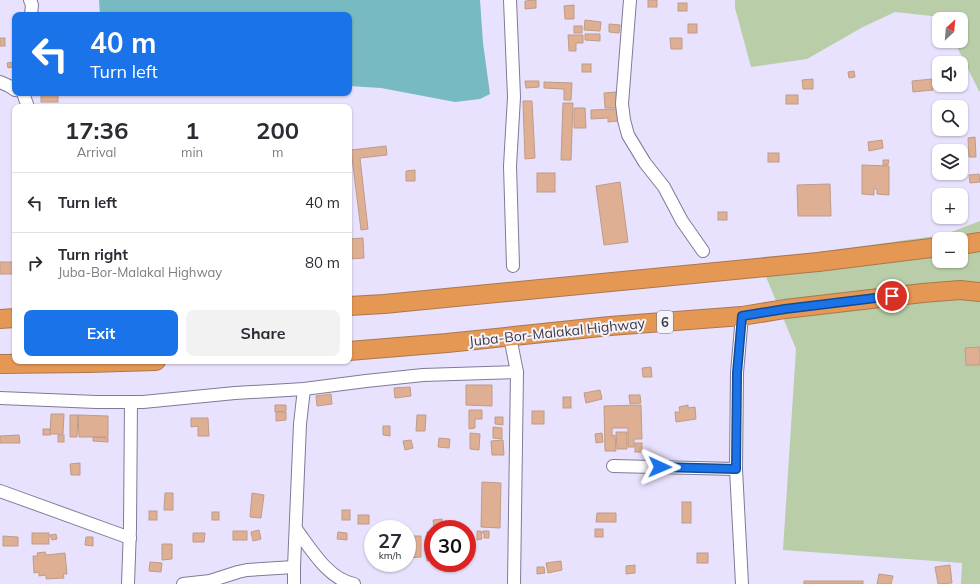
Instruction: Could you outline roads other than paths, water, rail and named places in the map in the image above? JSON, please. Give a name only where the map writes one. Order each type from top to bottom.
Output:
[{"type":"highway","points":[[968,243],[980,242]]},
{"type":"highway","points":[[352,306],[391,304],[810,262],[932,248]]},
{"type":"highway","name":"Juba-Bor-Malakal Highway","points":[[352,351],[510,337],[610,326],[742,316],[785,309],[960,290],[980,292]]},
{"type":"highway","points":[[0,319],[12,318]]},
{"type":"highway","points":[[0,364],[12,364]]},
{"type":"street","points":[[30,0],[32,5],[31,12]]},
{"type":"street","points":[[510,0],[514,97],[510,166],[513,266]]},
{"type":"street","points":[[630,0],[622,104],[628,135],[645,163],[664,186],[682,220],[703,251]]},
{"type":"street","points":[[0,82],[12,88]]},
{"type":"street","points":[[742,316],[737,373],[736,469],[742,584]]},
{"type":"street","points":[[510,337],[517,372],[514,584]]},
{"type":"street","points":[[0,398],[96,402],[143,402],[235,393],[304,389],[423,375],[517,372]]},
{"type":"street","points":[[294,584],[300,424],[304,389]]},
{"type":"street","points":[[128,584],[130,538],[131,402]]},
{"type":"street","points":[[614,466],[736,469]]},
{"type":"street","points":[[0,491],[130,538]]},
{"type":"street","points":[[296,529],[324,566],[346,582],[354,584]]},
{"type":"street","points":[[186,584],[210,581],[248,570],[294,567]]}]
